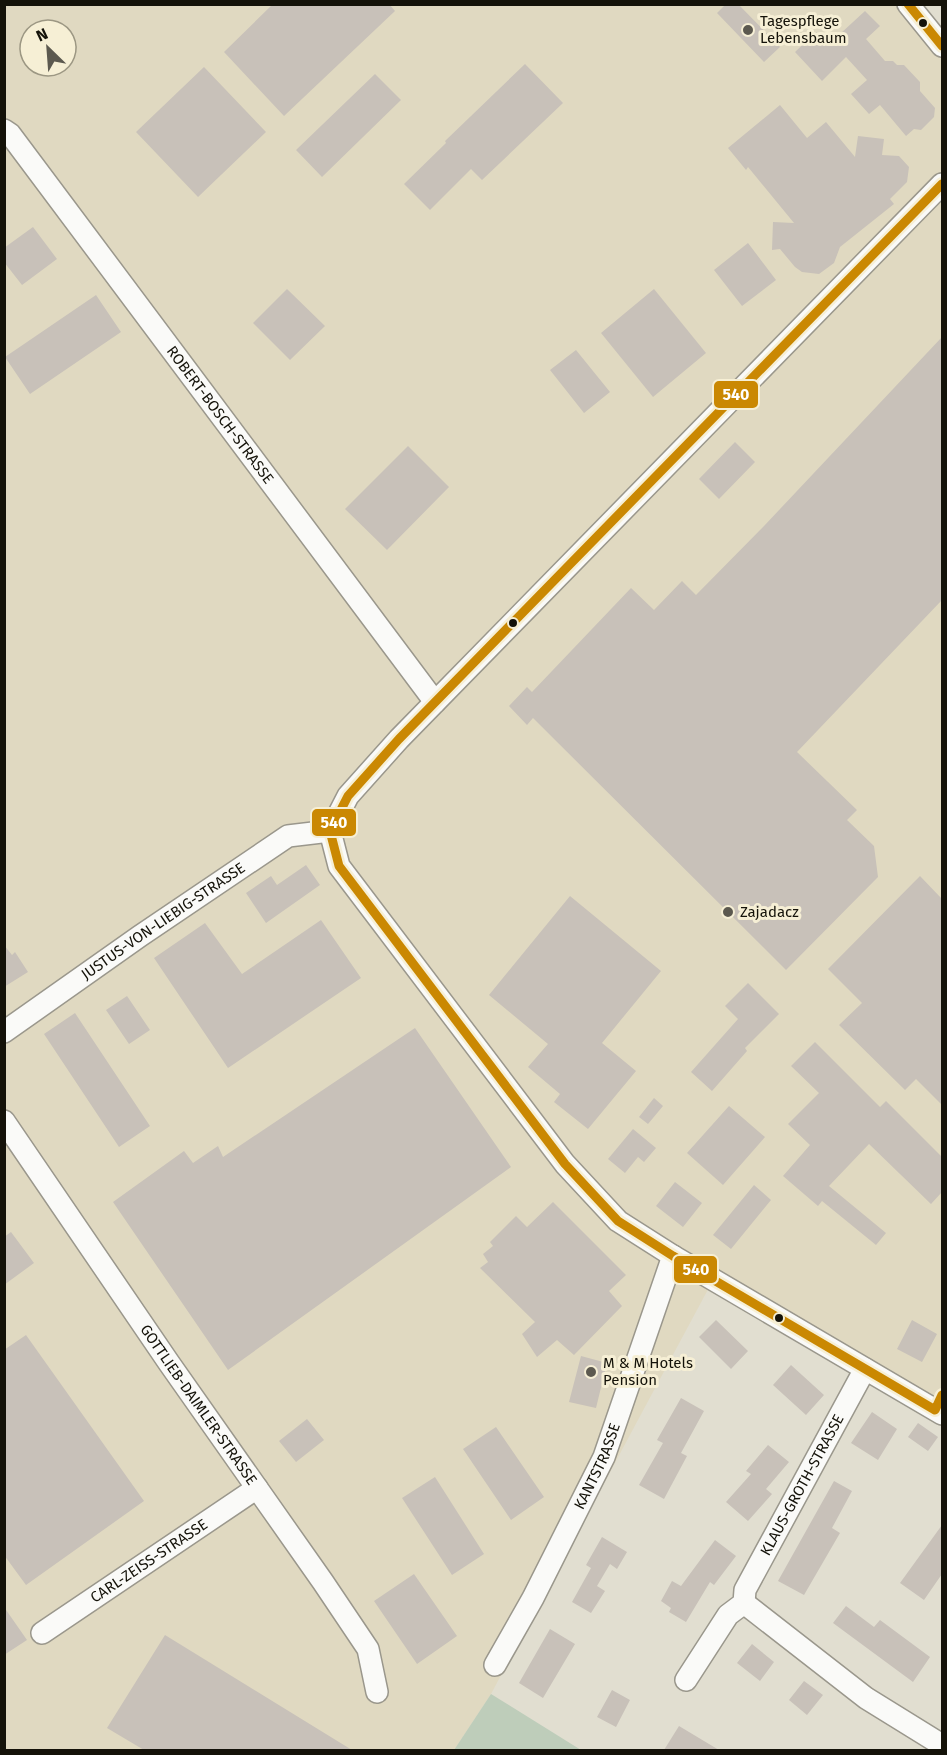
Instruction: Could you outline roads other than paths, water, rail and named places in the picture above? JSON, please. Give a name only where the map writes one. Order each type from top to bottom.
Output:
[{"type":"street","points":[[908,4],[942,46]]},
{"type":"street","name":"ROBERT-BOSCH-STRASSE","points":[[4,130],[10,134],[435,702]]},
{"type":"street","points":[[940,1406],[865,1369],[618,1221],[565,1164],[339,866],[330,831],[348,796],[435,702],[942,184]]},
{"type":"street","name":"JUSTUS-VON-LIEBIG-STRASSE","points":[[4,1032],[288,836],[330,831]]},
{"type":"street","name":"GOTTLIEB-DAIMLER-STRASSE","points":[[4,1121],[368,1649],[377,1692]]},
{"type":"street","name":"KANTSTRASSE","points":[[495,1665],[533,1598],[604,1457],[673,1256]]},
{"type":"street","name":"KLAUS-GROTH-STRASSE","points":[[686,1680],[728,1615],[744,1603],[745,1590],[865,1369]]},
{"type":"street","name":"CARL-ZEISS-STRASSE","points":[[42,1633],[257,1488]]},
{"type":"street","points":[[744,1603],[866,1698],[942,1745]]},
{"type":"place","name":"Tagespflege Lebensbaum","points":[[748,30]]},
{"type":"place","name":"Zajadacz","points":[[728,912]]},
{"type":"place","name":"M & M Hotels Pension","points":[[591,1372]]}]
